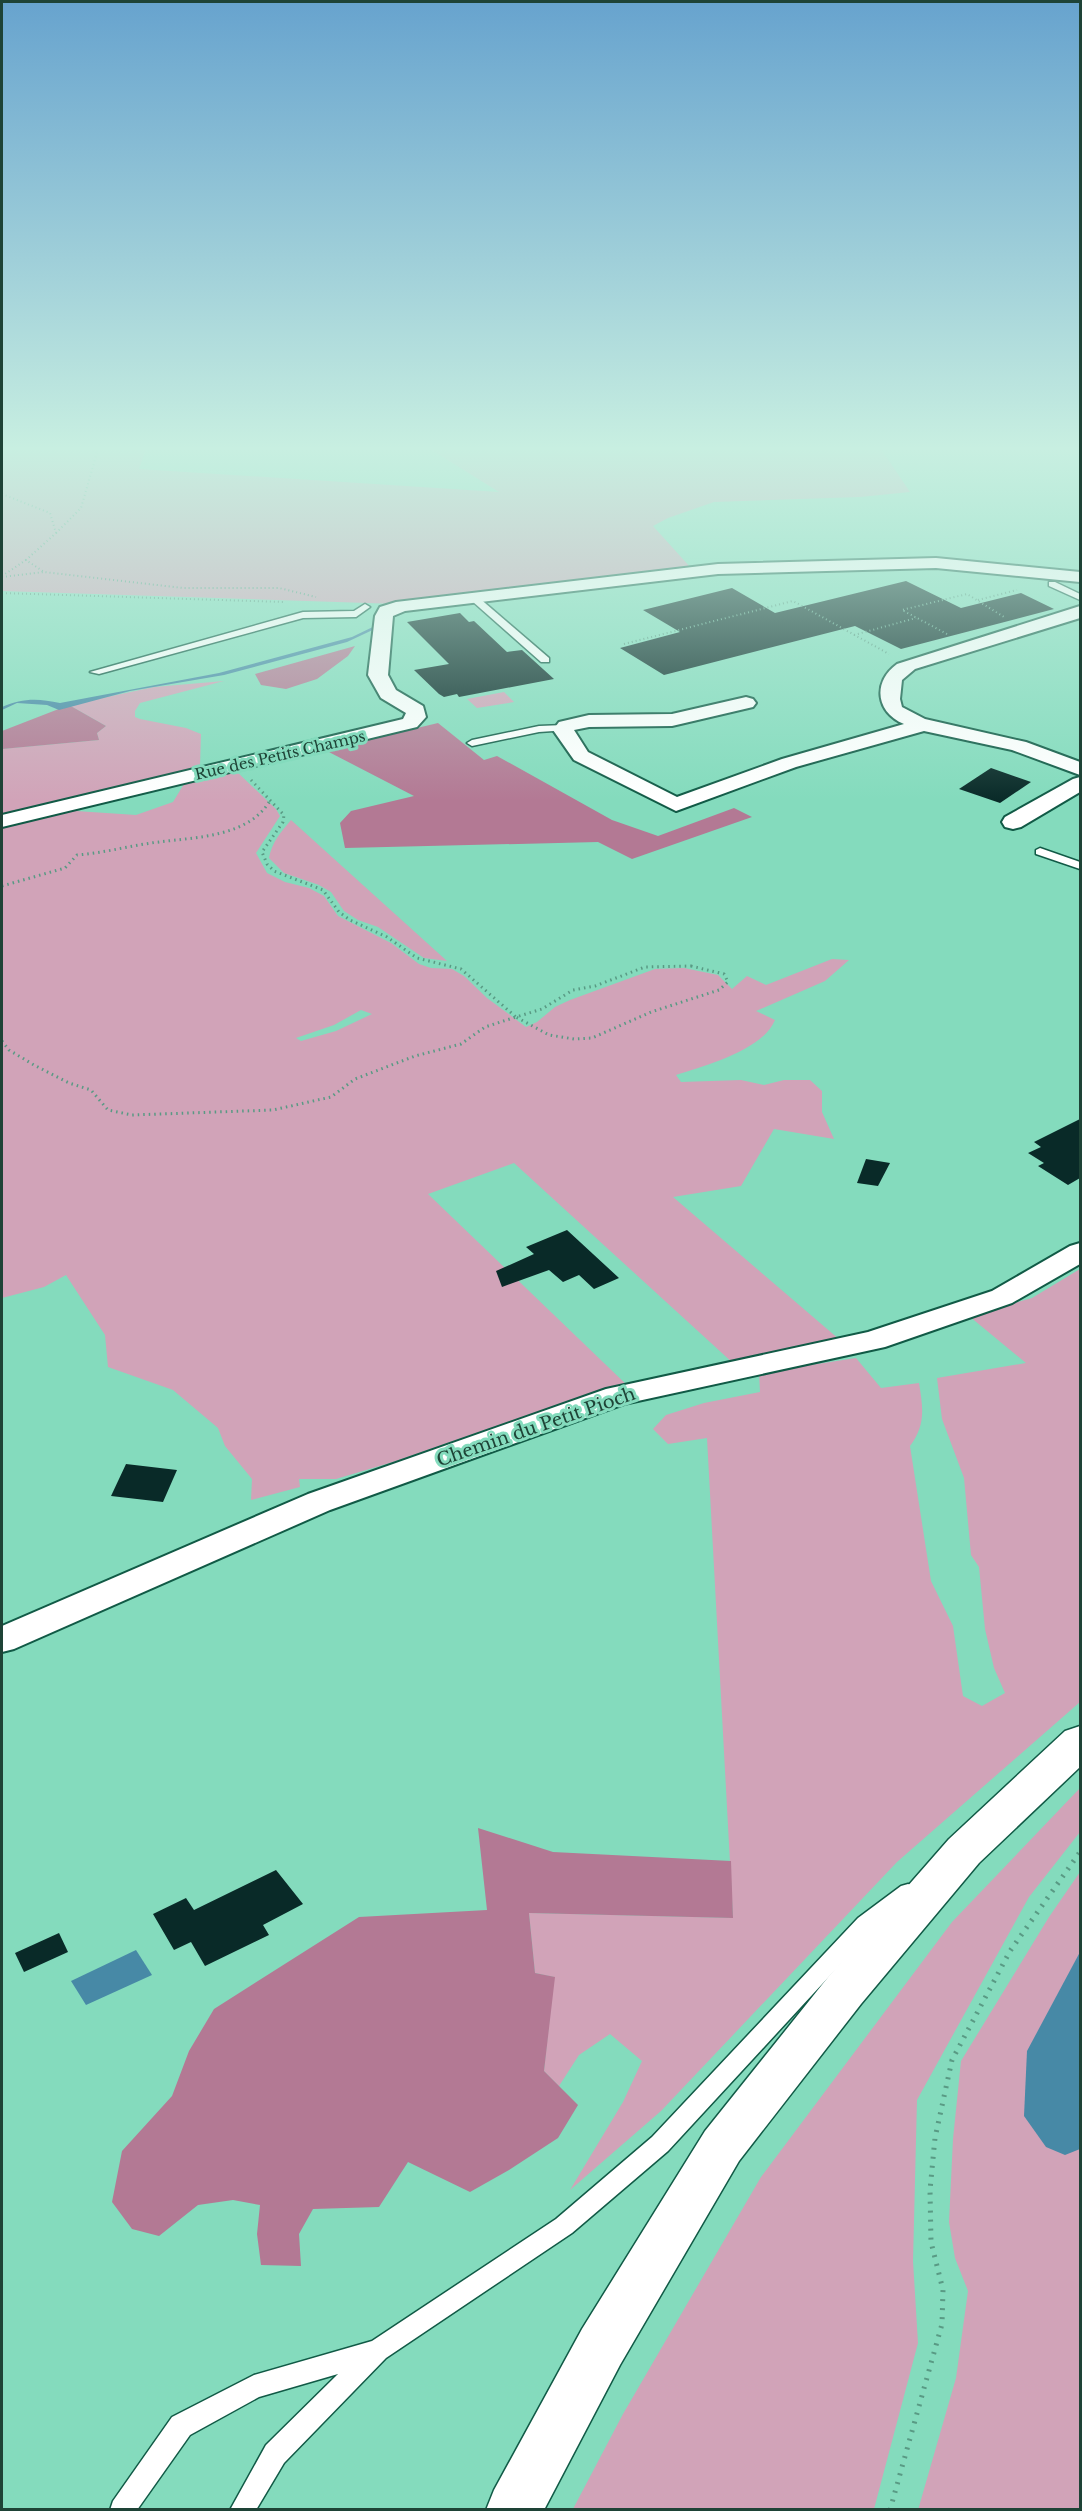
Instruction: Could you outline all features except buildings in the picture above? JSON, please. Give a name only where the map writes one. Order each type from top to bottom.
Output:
[{"type":"highway","points":[[514,2510],[601,2347],[722,2146],[845,1990],[964,1851],[1080,1742]]},
{"type":"street","points":[[475,598],[718,569],[820,566]]},
{"type":"street","points":[[969,566],[1080,577]]},
{"type":"street","name":"Rue des Petits Champs","points":[[2,821],[410,723],[416,717],[416,710],[388,694],[378,675],[384,615],[387,611],[403,606],[475,598]]},
{"type":"street","points":[[1080,612],[908,665],[895,673],[890,685],[889,702],[894,710],[905,719],[1022,746],[1080,769]]},
{"type":"street","points":[[746,703],[672,720],[590,721],[566,726],[563,730],[581,756],[676,805],[789,763],[924,725]]},
{"type":"street","points":[[1013,822],[1080,783]]},
{"type":"street","name":"Chemin du Petit Pioch","points":[[2,1640],[319,1502],[617,1396],[874,1340],[1002,1298],[1080,1252]]},
{"type":"lane","points":[[1052,584],[1080,597]]},
{"type":"lane","points":[[475,598],[545,660]]},
{"type":"lane","points":[[95,672],[303,615],[356,614],[365,607]]},
{"type":"lane","points":[[472,743],[539,729],[564,728]]},
{"type":"lane","points":[[1040,852],[1080,866]]},
{"type":"lane","points":[[242,2510],[275,2454],[378,2350],[564,2226],[660,2144],[865,1924],[964,1851]]},
{"type":"lane","points":[[122,2510],[182,2426],[254,2387],[378,2350]]},
{"type":"path","points":[[2,576],[17,566]]},
{"type":"path","points":[[35,566],[44,572]]},
{"type":"path","points":[[2,576],[44,572],[183,588],[279,588],[346,606],[365,607]]},
{"type":"path","points":[[2,593],[286,602]]},
{"type":"path","points":[[969,646],[902,610],[967,594],[1025,629]]},
{"type":"path","points":[[624,644],[793,601],[908,665]]},
{"type":"path","points":[[853,635],[917,618]]},
{"type":"path","points":[[2,1041],[9,1050],[34,1065],[69,1083],[91,1090],[108,1110],[132,1115],[273,1110],[310,1104],[331,1097],[356,1079],[415,1056],[461,1044],[485,1027],[515,1018],[542,1009],[573,990],[595,986],[645,967],[663,965],[709,968],[724,974],[728,982],[719,990],[639,1017],[605,1035],[576,1040],[556,1037],[536,1030],[515,1018],[460,968],[420,960],[388,938],[342,914],[334,906],[330,896],[320,889],[271,870],[264,861],[262,852],[283,822],[284,815],[240,764]]},
{"type":"path","points":[[2,886],[65,868],[77,855],[111,852],[158,842],[197,839],[246,824],[266,808],[270,799]]},
{"type":"path","points":[[890,2510],[942,2324],[943,2290],[932,2242],[930,2190],[935,2138],[952,2060],[1010,1951],[1080,1852]]},
{"type":"shaded area","points":[[2,566],[689,566],[691,568],[397,604],[2,591]]},
{"type":"shaded area","points":[[355,646],[348,656],[317,679],[286,689],[261,685],[255,674]]},
{"type":"shaded area","points":[[224,681],[140,703],[135,711],[135,717],[140,719],[186,728],[201,734],[200,766],[2,818],[2,749],[99,740],[97,733],[106,726],[69,705],[154,687]]},
{"type":"shaded area","points":[[504,692],[514,702],[477,708],[467,699]]},
{"type":"shaded area","points":[[69,705],[106,726],[97,733],[99,740],[2,749],[2,731]]},
{"type":"shaded area","points":[[438,723],[484,760],[497,756],[612,820],[658,836],[734,808],[752,817],[632,859],[598,842],[345,848],[340,823],[351,811],[414,796],[325,750]]},
{"type":"shaded area","points":[[234,769],[276,809],[280,816],[256,853],[267,873],[285,882],[309,888],[324,896],[338,916],[391,943],[419,964],[431,968],[452,969],[464,976],[487,998],[526,1027],[537,1022],[555,1007],[570,1000],[655,969],[684,968],[718,975],[732,989],[747,976],[766,985],[832,959],[849,960],[825,981],[756,1011],[775,1020],[759,1040],[732,1055],[676,1075],[681,1082],[741,1080],[764,1085],[784,1080],[810,1080],[822,1091],[822,1112],[834,1139],[774,1129],[741,1186],[673,1197],[840,1340],[734,1364],[514,1163],[428,1194],[630,1388],[531,1414],[393,1462],[336,1479],[299,1479],[300,1487],[251,1500],[252,1479],[225,1446],[218,1428],[173,1390],[108,1367],[105,1335],[66,1275],[44,1287],[2,1298],[2,826],[61,810],[136,815],[173,802],[184,784]],"holes":[[[361,1010],[372,1014],[336,1031],[301,1041],[296,1038],[334,1025]]]},
{"type":"shaded area","points":[[291,820],[447,961],[424,958],[378,927],[358,920],[344,911],[331,892],[319,885],[284,873],[269,858],[280,833]]},
{"type":"shaded area","points":[[1080,1269],[1080,1702],[897,1862],[661,2111],[570,2190],[623,2102],[642,2061],[610,2034],[579,2055],[559,2086],[544,2071],[554,1977],[535,1973],[529,1913],[733,1918],[707,1438],[668,1444],[653,1429],[666,1415],[704,1403],[760,1392],[759,1373],[856,1358],[881,1388],[919,1383],[922,1400],[921,1423],[910,1446],[931,1581],[953,1626],[963,1696],[982,1706],[1005,1693],[994,1668],[985,1629],[979,1567],[971,1555],[964,1478],[942,1419],[937,1378],[1026,1363],[969,1316],[1032,1298]]},
{"type":"shaded area","points":[[1080,1788],[1080,1832],[1029,1897],[917,2100],[913,2261],[918,2343],[874,2509],[573,2509],[623,2414],[761,2177],[952,1922]]},
{"type":"shaded area","points":[[478,1828],[553,1852],[731,1861],[733,1918],[529,1913],[535,1973],[555,1977],[544,2071],[578,2105],[558,2138],[470,2192],[408,2162],[379,2207],[313,2209],[299,2234],[301,2266],[261,2265],[257,2234],[260,2205],[233,2200],[198,2205],[159,2236],[132,2229],[112,2202],[122,2151],[172,2096],[189,2051],[214,2009],[359,1917],[487,1910]]},
{"type":"shaded area","points":[[1080,1872],[1080,2509],[918,2510],[956,2378],[968,2291],[955,2258],[949,2222],[953,2139],[961,2061],[1049,1917]]},
{"type":"water","points":[[379,624],[379,627],[347,642],[224,675],[130,691],[59,710],[47,705],[17,703],[2,710],[2,707],[23,700],[60,703],[219,673],[352,637]]},
{"type":"water","points":[[136,1950],[152,1975],[86,2005],[71,1981]]},
{"type":"water","points":[[1080,1952],[1080,2149],[1065,2155],[1046,2147],[1024,2116],[1027,2051]]}]
